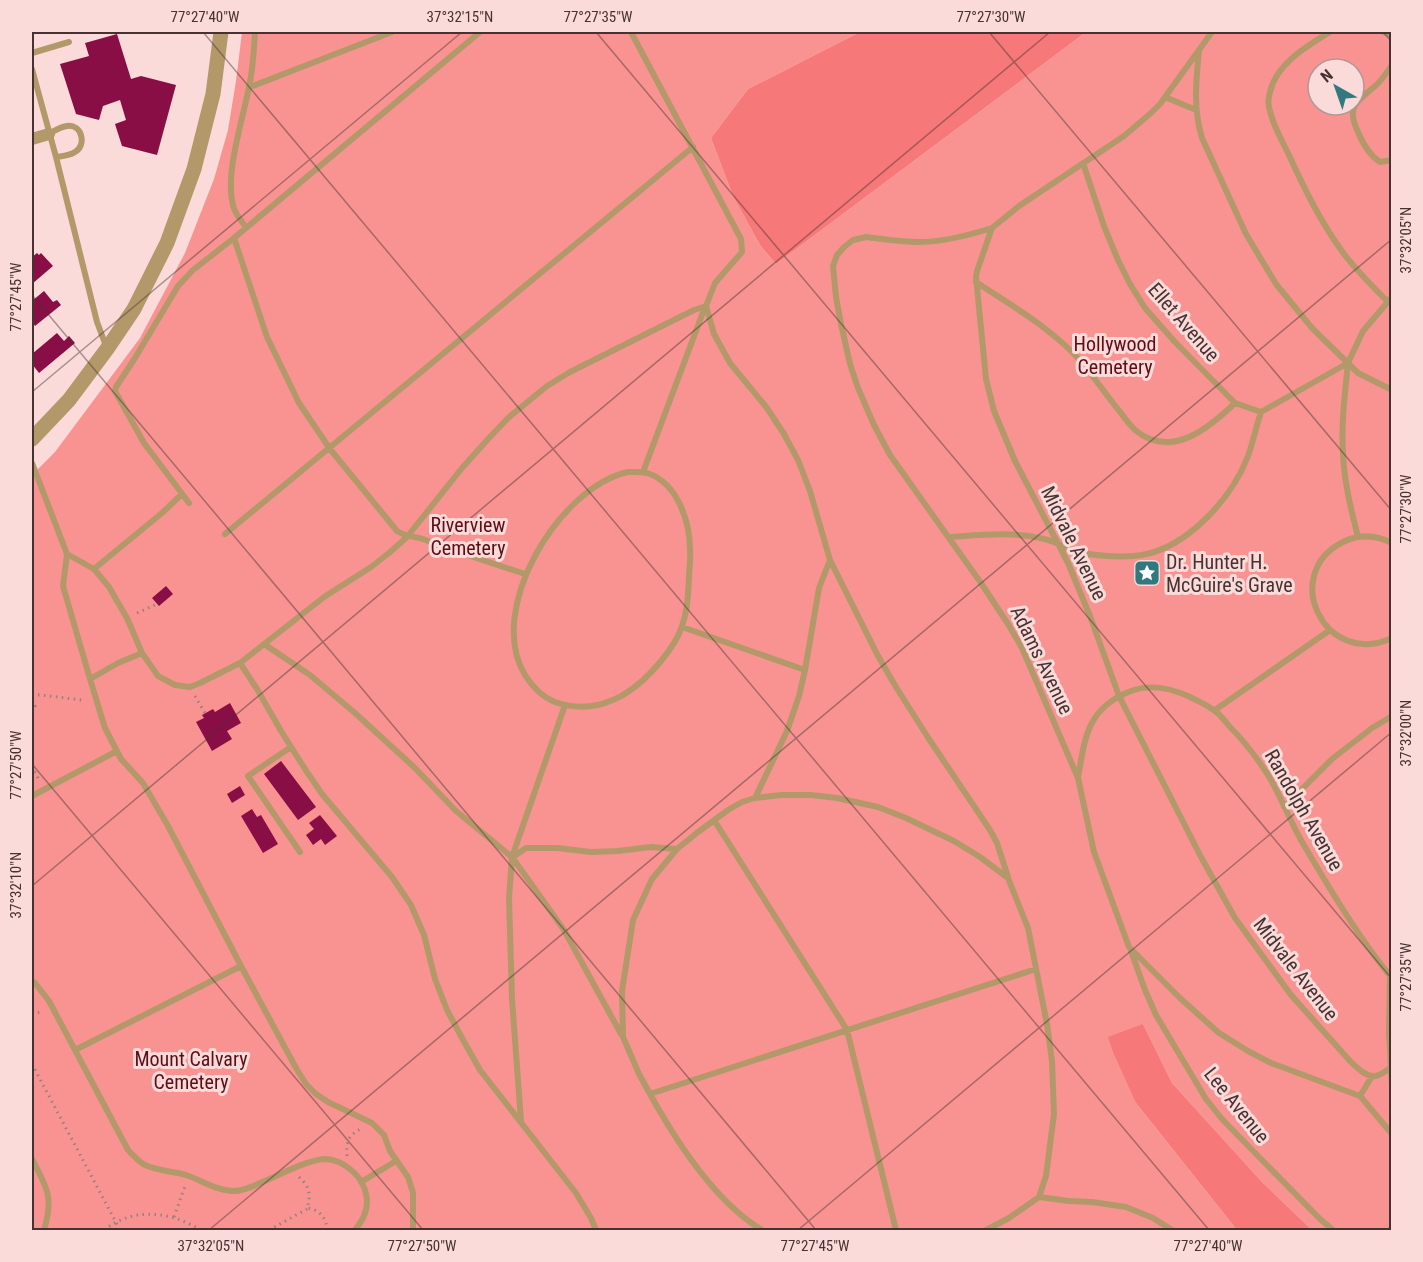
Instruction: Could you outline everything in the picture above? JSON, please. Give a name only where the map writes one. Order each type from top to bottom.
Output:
[{"type":"street","points":[[32,439],[69,400],[107,349],[134,309],[167,243],[194,169],[213,94],[221,32]]},
{"type":"street","points":[[32,140],[49,134]]},
{"type":"lane","points":[[246,227],[233,203],[232,182],[233,164],[249,87],[255,32]]},
{"type":"lane","points":[[249,87],[392,32]]},
{"type":"lane","points":[[189,503],[144,443],[117,395],[116,387],[178,286],[193,270],[480,32]]},
{"type":"lane","points":[[631,32],[741,239],[742,252],[715,283],[643,472]]},
{"type":"lane","points":[[992,228],[1019,206],[1124,136],[1156,108],[1212,32]]},
{"type":"lane","points":[[1330,32],[1298,54],[1279,73],[1270,90],[1269,100],[1274,123],[1329,233],[1357,270],[1390,299],[1360,334],[1348,363],[1342,427],[1343,455],[1349,498],[1358,537]]},
{"type":"lane","points":[[1383,32],[1392,35]]},
{"type":"lane","points":[[32,53],[69,42]]},
{"type":"lane","points":[[1199,49],[1195,85],[1196,110],[1202,138],[1250,241],[1271,277],[1312,328],[1358,373],[1392,390]]},
{"type":"lane","points":[[1392,64],[1377,85],[1357,101],[1352,116],[1362,143],[1369,152],[1380,162],[1392,160]]},
{"type":"lane","points":[[32,69],[97,322],[107,349]]},
{"type":"lane","points":[[1165,97],[1196,110]]},
{"type":"lane","points":[[49,134],[71,126],[76,128],[82,137],[80,148],[76,152],[56,157]]},
{"type":"lane","points":[[225,534],[693,147]]},
{"type":"lane","name":"Ellet Avenue","points":[[1083,163],[1115,252],[1141,302],[1166,333],[1235,403],[1261,412]]},
{"type":"lane","name":"Midvale Avenue","points":[[992,228],[977,271],[976,282],[986,379],[991,399],[1015,461],[1058,543],[1090,616],[1119,696],[1235,918],[1291,995],[1350,1061],[1372,1076]]},
{"type":"lane","name":"Adams Avenue","points":[[992,228],[932,241],[858,238],[844,247],[837,255],[834,262],[836,297],[850,364],[864,402],[890,455],[1018,639],[1078,778],[1094,852],[1129,947],[1180,998],[1225,1036],[1271,1063],[1360,1096],[1392,1134]]},
{"type":"lane","points":[[234,238],[263,328],[299,403],[330,449],[397,531],[407,537],[417,537],[525,574]]},
{"type":"lane","points":[[976,282],[1056,337],[1084,364],[1131,426],[1144,436],[1165,442],[1188,438],[1213,424],[1235,403]]},
{"type":"lane","points":[[67,554],[94,568],[109,587],[127,618],[142,653],[158,676],[175,685],[190,687],[240,663],[291,621],[371,567],[407,537],[462,468],[508,418],[528,400],[570,372],[706,306]]},
{"type":"lane","points":[[706,306],[714,334],[730,363],[767,408],[798,460],[810,491],[830,560],[878,656],[997,843],[1028,928],[1052,1061],[1054,1114],[1046,1176],[1039,1197],[1009,1218],[986,1230]]},
{"type":"lane","points":[[949,537],[1012,535],[1037,537],[1078,552],[1127,556],[1148,553],[1178,540],[1212,512],[1228,490],[1248,456],[1261,412],[1348,363]]},
{"type":"lane","points":[[32,463],[67,554],[63,586],[105,728],[121,759],[143,783],[153,800],[240,966],[306,1084],[328,1102],[372,1123],[384,1135],[390,1151],[408,1177],[413,1193],[413,1230]]},
{"type":"lane","points":[[628,472],[652,474],[671,490],[680,503],[686,522],[690,550],[687,609],[682,627],[675,641],[649,675],[618,698],[590,707],[565,705],[552,701],[535,688],[523,673],[515,653],[513,632],[514,618],[525,574],[554,528],[581,497],[616,474],[628,472]]},
{"type":"lane","points":[[94,568],[182,494]]},
{"type":"lane","points":[[1392,543],[1379,538],[1358,537],[1341,543],[1323,558],[1315,572],[1312,588],[1314,604],[1320,618],[1330,630],[1343,639],[1358,644],[1374,644],[1392,638]]},
{"type":"lane","points":[[755,798],[787,731],[799,696],[819,588],[830,560]]},
{"type":"lane","points":[[682,627],[805,670]]},
{"type":"lane","points":[[1215,710],[1330,630]]},
{"type":"lane","points":[[264,644],[310,675],[355,713],[415,768],[456,811],[512,857],[564,930],[670,1130],[691,1160],[732,1206],[760,1230]]},
{"type":"lane","points":[[90,679],[142,653]]},
{"type":"lane","points":[[240,663],[322,794],[392,877],[411,905],[424,935],[435,979],[447,1010],[480,1070],[576,1193],[596,1230]]},
{"type":"lane","name":"Randolph Avenue","points":[[1078,778],[1084,745],[1093,719],[1102,708],[1119,696],[1138,688],[1156,687],[1178,692],[1215,710],[1244,742],[1268,775],[1303,844],[1332,892],[1374,956],[1390,976]]},
{"type":"lane","points":[[521,1122],[512,999],[509,898],[512,857],[565,705]]},
{"type":"lane","points":[[1284,807],[1337,755],[1392,716]]},
{"type":"lane","points":[[291,747],[248,776],[300,852]]},
{"type":"lane","points":[[32,796],[117,751]]},
{"type":"lane","points":[[622,1037],[622,991],[633,920],[652,879],[676,849],[742,802],[781,795],[811,795],[878,807],[954,841],[1008,878]]},
{"type":"lane","points":[[714,820],[847,1030],[896,1230]]},
{"type":"lane","points":[[512,857],[526,848],[557,848],[591,852],[651,847],[676,849]]},
{"type":"lane","name":"Lee Avenue","points":[[1129,947],[1156,1015],[1206,1099],[1262,1160],[1320,1219],[1334,1230]]},
{"type":"lane","points":[[75,1050],[240,966]]},
{"type":"lane","points":[[1392,968],[1389,1032],[1392,1086]]},
{"type":"lane","points":[[650,1094],[1036,969]]},
{"type":"lane","points":[[32,981],[49,1001],[128,1150],[143,1164],[233,1191],[248,1188],[312,1162],[326,1159],[338,1162],[358,1176],[365,1188],[367,1203],[364,1218],[355,1230]]},
{"type":"lane","points":[[1360,1096],[1372,1076],[1390,1068]]},
{"type":"lane","points":[[32,1159],[45,1185],[50,1207],[44,1230]]},
{"type":"lane","points":[[361,1182],[396,1161]]},
{"type":"lane","points":[[1039,1197],[1126,1207],[1154,1218],[1172,1230]]},
{"type":"path","points":[[127,618],[157,604]]},
{"type":"path","points":[[190,687],[205,713]]},
{"type":"path","points":[[32,694],[82,699]]},
{"type":"path","points":[[32,700],[35,706],[32,712]]},
{"type":"path","points":[[32,766],[44,789]]},
{"type":"path","points":[[32,1064],[120,1230]]},
{"type":"path","points":[[348,1168],[346,1149],[349,1138],[352,1133],[372,1123]]},
{"type":"path","points":[[287,1171],[298,1176],[308,1186],[310,1198],[307,1208],[309,1209]]},
{"type":"path","points":[[174,1217],[189,1176]]},
{"type":"path","points":[[269,1230],[309,1209],[323,1215],[328,1230]]},
{"type":"path","points":[[104,1230],[124,1219],[157,1214],[188,1222],[201,1230]]},
{"type":"green space","points":[[242,32],[860,32],[748,89],[711,138],[733,196],[760,245],[776,264],[1086,32],[1391,32],[1391,1230],[1312,1230],[1262,1182],[1172,1083],[1143,1024],[1136,1103],[1237,1230],[32,1230],[32,475],[55,452],[140,338],[185,253],[214,179],[228,130]]},
{"type":"shaded area","points":[[860,32],[1086,32],[776,264],[760,245],[733,196],[711,138],[748,89]]},
{"type":"shaded area","points":[[1143,1024],[1172,1083],[1262,1182],[1312,1230],[1237,1230],[1136,1103],[1108,1037]]},
{"type":"building","points":[[117,34],[131,79],[141,76],[176,85],[157,155],[122,146],[115,124],[126,120],[120,100],[103,106],[99,120],[76,114],[60,64],[89,56],[85,43]]},
{"type":"building","points":[[37,253],[39,255],[41,253],[53,266],[32,284],[32,257]]},
{"type":"building","points":[[44,291],[53,302],[57,300],[61,305],[35,326],[32,321],[32,301]]},
{"type":"building","points":[[57,333],[64,341],[69,336],[75,343],[39,373],[32,364],[32,354]]},
{"type":"building","points":[[166,586],[173,594],[159,606],[152,598]]},
{"type":"building","points":[[230,703],[241,723],[227,731],[232,739],[212,751],[196,722],[204,718],[202,715],[213,709],[215,712]]},
{"type":"building","points":[[281,761],[316,807],[298,820],[264,774]]},
{"type":"building","points":[[240,786],[245,795],[232,803],[227,794]]},
{"type":"building","points":[[252,809],[257,817],[261,815],[278,844],[263,853],[241,816]]},
{"type":"building","points":[[320,815],[337,836],[325,845],[321,839],[313,845],[306,835],[314,829],[309,823]]},
{"type":"place","name":"Dr. Hunter H. McGuire's Grave","points":[[1147,573]]},
{"type":"park label","name":"Hollywood Cemetery","points":[[1115,356]]},
{"type":"park label","name":"Riverview Cemetery","points":[[468,536]]},
{"type":"park label","name":"Mount Calvary Cemetery","points":[[191,1070]]}]
